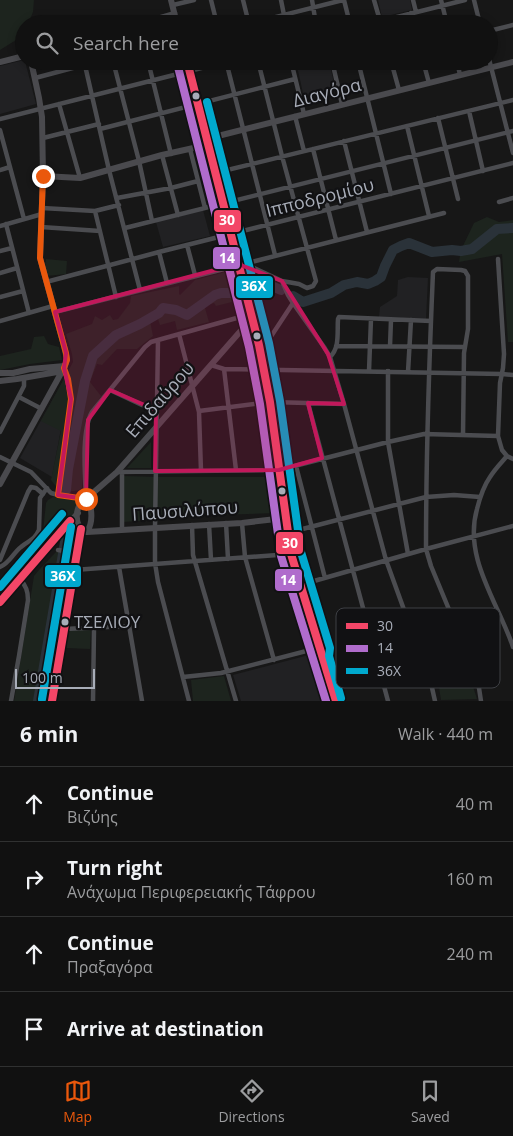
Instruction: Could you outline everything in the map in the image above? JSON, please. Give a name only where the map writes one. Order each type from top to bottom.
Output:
[{"type":"street","points":[[171,15],[175,14],[172,2],[194,0]]},
{"type":"street","points":[[211,0],[214,15]]},
{"type":"street","points":[[243,0],[247,15]]},
{"type":"street","points":[[281,0],[282,15],[344,0],[348,15]]},
{"type":"street","points":[[312,0],[314,15]]},
{"type":"street","points":[[374,0],[378,15]]},
{"type":"street","points":[[413,0],[414,13]]},
{"type":"street","points":[[406,15],[442,3],[465,0]]},
{"type":"street","points":[[474,0],[478,15]]},
{"type":"street","points":[[498,29],[513,25]]},
{"type":"street","points":[[0,62],[15,58]]},
{"type":"street","name":"Διαγόρα","points":[[498,65],[513,62]]},
{"type":"street","points":[[0,484],[67,360],[40,258],[43,138],[41,109],[33,70]]},
{"type":"street","points":[[35,78],[61,70]]},
{"type":"street","points":[[86,70],[140,290]]},
{"type":"street","points":[[115,70],[139,161],[152,221]]},
{"type":"street","points":[[150,70],[170,154]]},
{"type":"street","points":[[0,119],[196,70]]},
{"type":"street","points":[[229,70],[274,255]]},
{"type":"street","points":[[238,264],[254,268],[282,281],[299,284],[307,288],[314,284],[316,278],[290,187],[260,70]]},
{"type":"street","points":[[294,70],[304,114]]},
{"type":"street","points":[[334,70],[342,104]]},
{"type":"street","points":[[361,70],[391,194]]},
{"type":"street","points":[[394,70],[399,90]]},
{"type":"street","points":[[425,70],[429,83]]},
{"type":"street","points":[[459,70],[460,75]]},
{"type":"street","name":"Διαγόρα","points":[[43,176],[80,178],[190,149],[243,130],[479,70]]},
{"type":"street","points":[[492,70],[510,132],[513,153]]},
{"type":"street","points":[[189,72],[259,345],[270,402],[291,554],[336,701]]},
{"type":"street","points":[[43,138],[128,122],[296,79]]},
{"type":"street","points":[[215,173],[513,100]]},
{"type":"street","points":[[59,104],[80,178]]},
{"type":"street","points":[[469,111],[483,171]]},
{"type":"street","points":[[295,116],[304,151]]},
{"type":"street","points":[[438,118],[458,199]]},
{"type":"street","points":[[407,126],[429,216]]},
{"type":"street","points":[[0,130],[24,219]]},
{"type":"street","points":[[125,228],[510,132]]},
{"type":"street","points":[[344,141],[367,232]]},
{"type":"street","points":[[190,149],[205,208]]},
{"type":"street","points":[[313,149],[336,240]]},
{"type":"street","points":[[162,155],[178,215]]},
{"type":"street","name":"Ιπποδρομίου","points":[[46,282],[513,163]]},
{"type":"street","points":[[0,170],[10,167]]},
{"type":"street","points":[[117,198],[198,181]]},
{"type":"street","points":[[499,202],[513,198]]},
{"type":"street","points":[[0,226],[42,211],[95,211],[119,205]]},
{"type":"street","points":[[95,211],[116,297]]},
{"type":"street","points":[[0,321],[29,313],[116,297],[195,275],[444,213]]},
{"type":"street","points":[[6,224],[29,313]]},
{"type":"street","points":[[41,227],[100,231]]},
{"type":"street","points":[[187,245],[195,275]]},
{"type":"street","points":[[0,251],[12,248]]},
{"type":"street","points":[[159,252],[167,283]]},
{"type":"street","points":[[498,259],[503,345],[498,436],[501,448],[507,456],[513,459]]},
{"type":"street","points":[[0,273],[17,268]]},
{"type":"street","points":[[448,608],[426,549],[431,321],[433,272],[437,269],[461,270],[465,271],[468,276],[468,329],[463,374],[462,435]]},
{"type":"street","points":[[282,281],[293,304],[330,357],[386,560],[404,608]]},
{"type":"street","points":[[0,297],[23,291]]},
{"type":"street","points":[[259,345],[269,340],[293,304]]},
{"type":"street","points":[[52,701],[77,553],[84,531],[91,524],[84,456],[88,420],[92,412],[149,343],[252,316]]},
{"type":"street","name":"Επιδαύρου","points":[[73,521],[78,514],[83,500],[87,499],[120,472],[156,426],[252,316]]},
{"type":"street","points":[[330,357],[335,352],[339,317],[431,321]]},
{"type":"street","points":[[369,371],[371,319]]},
{"type":"street","points":[[390,346],[391,320]]},
{"type":"street","points":[[408,372],[411,320]]},
{"type":"street","points":[[179,334],[199,411],[201,471]]},
{"type":"street","points":[[158,340],[155,563],[158,582],[190,701]]},
{"type":"street","points":[[336,346],[465,347]]},
{"type":"street","points":[[211,365],[224,369],[388,371],[502,374],[513,376]]},
{"type":"street","points":[[0,373],[12,373],[38,368],[64,368]]},
{"type":"street","points":[[0,381],[24,378],[64,368]]},
{"type":"street","points":[[58,495],[71,399],[64,368]]},
{"type":"street","points":[[224,369],[236,470]]},
{"type":"street","points":[[388,371],[388,442],[408,554]]},
{"type":"street","points":[[0,432],[24,386],[24,378]]},
{"type":"street","points":[[110,390],[142,405],[156,408]]},
{"type":"street","points":[[19,397],[42,408]]},
{"type":"street","points":[[199,411],[270,402],[344,404]]},
{"type":"street","points":[[308,403],[362,608]]},
{"type":"street","points":[[122,530],[120,472],[279,470],[388,442],[428,434],[498,436]]},
{"type":"street","points":[[498,608],[480,569],[473,536],[480,497],[490,476],[507,456]]},
{"type":"street","points":[[0,457],[31,472],[40,479],[51,493],[87,499]]},
{"type":"street","points":[[296,466],[326,578]]},
{"type":"street","points":[[0,560],[28,492],[31,488],[36,488],[42,494]]},
{"type":"street","points":[[0,567],[6,564],[20,548],[37,535],[40,498],[47,488]]},
{"type":"street","points":[[288,533],[426,498],[454,495],[480,497]]},
{"type":"street","name":"Παυσιλύπου","points":[[84,531],[242,523],[286,518]]},
{"type":"street","points":[[0,602],[73,521],[84,531]]},
{"type":"street","points":[[242,523],[245,558],[274,660]]},
{"type":"street","points":[[209,524],[211,560]]},
{"type":"street","points":[[226,524],[228,559]]},
{"type":"street","points":[[192,525],[193,554],[236,701]]},
{"type":"street","points":[[300,585],[513,526]]},
{"type":"street","points":[[58,550],[77,553]]},
{"type":"street","points":[[74,570],[291,554]]},
{"type":"street","points":[[119,567],[142,701]]},
{"type":"street","points":[[11,701],[28,600],[27,588],[20,579]]},
{"type":"street","points":[[500,613],[513,647]]},
{"type":"street","points":[[64,629],[129,626]]},
{"type":"street","points":[[93,701],[94,628]]},
{"type":"street","points":[[183,677],[219,674],[319,650]]},
{"type":"street","points":[[319,650],[331,701]]},
{"type":"street","points":[[384,688],[388,701]]},
{"type":"street","points":[[433,688],[435,701]]},
{"type":"street","points":[[478,688],[481,701]]},
{"type":"highlighted area","points":[[238,264],[282,281],[328,354],[344,404],[308,403],[322,458],[279,470],[155,471],[156,410],[110,390],[88,420],[86,499],[58,495],[71,399],[64,368],[66,353],[55,312]]},
{"type":"shaded area","points":[[0,0],[34,0],[32,15],[15,15],[15,41],[0,50]]},
{"type":"shaded area","points":[[378,0],[410,0],[412,10],[382,15]]},
{"type":"shaded area","points":[[15,62],[15,70],[27,70],[36,104],[0,114],[0,66]]},
{"type":"shaded area","points":[[298,70],[331,70],[335,87],[324,90],[323,93],[304,98]]},
{"type":"shaded area","points":[[203,210],[210,236],[163,247],[156,222]]},
{"type":"shaded area","points":[[487,217],[499,222],[513,220],[513,342],[508,342],[502,254],[459,262],[461,250],[474,223]]},
{"type":"shaded area","points":[[46,259],[67,261],[66,274],[46,276]]},
{"type":"shaded area","points":[[233,270],[240,300],[216,306],[214,303],[205,306],[209,322],[177,330],[175,321],[160,325],[158,319],[150,321],[153,336],[137,349],[117,349],[102,365],[97,364],[90,382],[101,396],[87,419],[82,456],[82,488],[77,491],[70,491],[57,487],[51,480],[61,431],[41,421],[73,362],[66,334],[92,324],[95,316],[102,320],[110,315],[113,320],[118,319],[130,303],[131,296],[179,286],[180,295],[195,280]]},
{"type":"shaded area","points":[[408,277],[428,278],[426,319],[379,317],[380,307],[397,296],[398,280]]},
{"type":"shaded area","points":[[44,336],[48,344],[59,347],[62,360],[0,370],[0,356],[31,349],[34,337]]},
{"type":"shaded area","points":[[68,372],[68,391],[52,477],[20,458]]},
{"type":"shaded area","points":[[151,442],[151,468],[127,468]]},
{"type":"shaded area","points":[[124,476],[272,477],[276,513],[154,517],[154,520],[123,522]]},
{"type":"shaded area","points":[[53,497],[80,501],[79,509],[45,543],[42,541],[46,503]]},
{"type":"shaded area","points":[[71,536],[74,537],[71,569],[48,701],[14,701],[34,576]]},
{"type":"shaded area","points":[[91,629],[90,649],[66,648],[69,630]]},
{"type":"shaded area","points":[[309,655],[322,701],[241,701],[233,675]]},
{"type":"shaded area","points":[[224,676],[231,701],[193,701],[191,680]]},
{"type":"shaded area","points":[[439,688],[474,688],[477,699],[441,700]]},
{"type":"waterway","points":[[293,296],[303,302],[331,293],[344,285],[357,282],[368,284],[375,281],[381,277],[393,250],[409,243],[432,252],[461,251],[472,249],[497,229],[513,228]]},
{"type":"waterway","points":[[66,490],[68,469],[85,381],[93,356],[116,335],[140,324],[159,313],[163,308],[176,310],[187,315],[215,295],[221,293],[237,293],[254,285],[267,284],[281,290]]},
{"type":"waterway","points":[[38,701],[65,542]]},
{"type":"transit line","name":"14","points":[[179,70],[249,347],[260,404],[281,556],[326,701]]},
{"type":"transit line","name":"30","points":[[189,70],[259,345],[270,402],[291,554],[336,701]]},
{"type":"transit line","name":"36Χ","points":[[207,102],[269,343],[280,401],[301,552],[330,648],[329,656],[336,680]]},
{"type":"transit line","name":"36Χ","points":[[0,587],[62,514]]},
{"type":"transit line","name":"30","points":[[0,602],[70,521]]},
{"type":"transit line","name":"36Χ","points":[[42,699],[71,527]]},
{"type":"transit line","name":"30","points":[[52,701],[81,529]]},
{"type":"transit line","name":"36Χ","points":[[338,688],[341,698]]},
{"type":"place","name":"ΤΣΕΛΙΟΥ","points":[[65,622]]},
{"type":"route","points":[[43,176],[40,258],[66,353],[67,360],[64,368],[71,399],[58,495],[86,499]]}]
